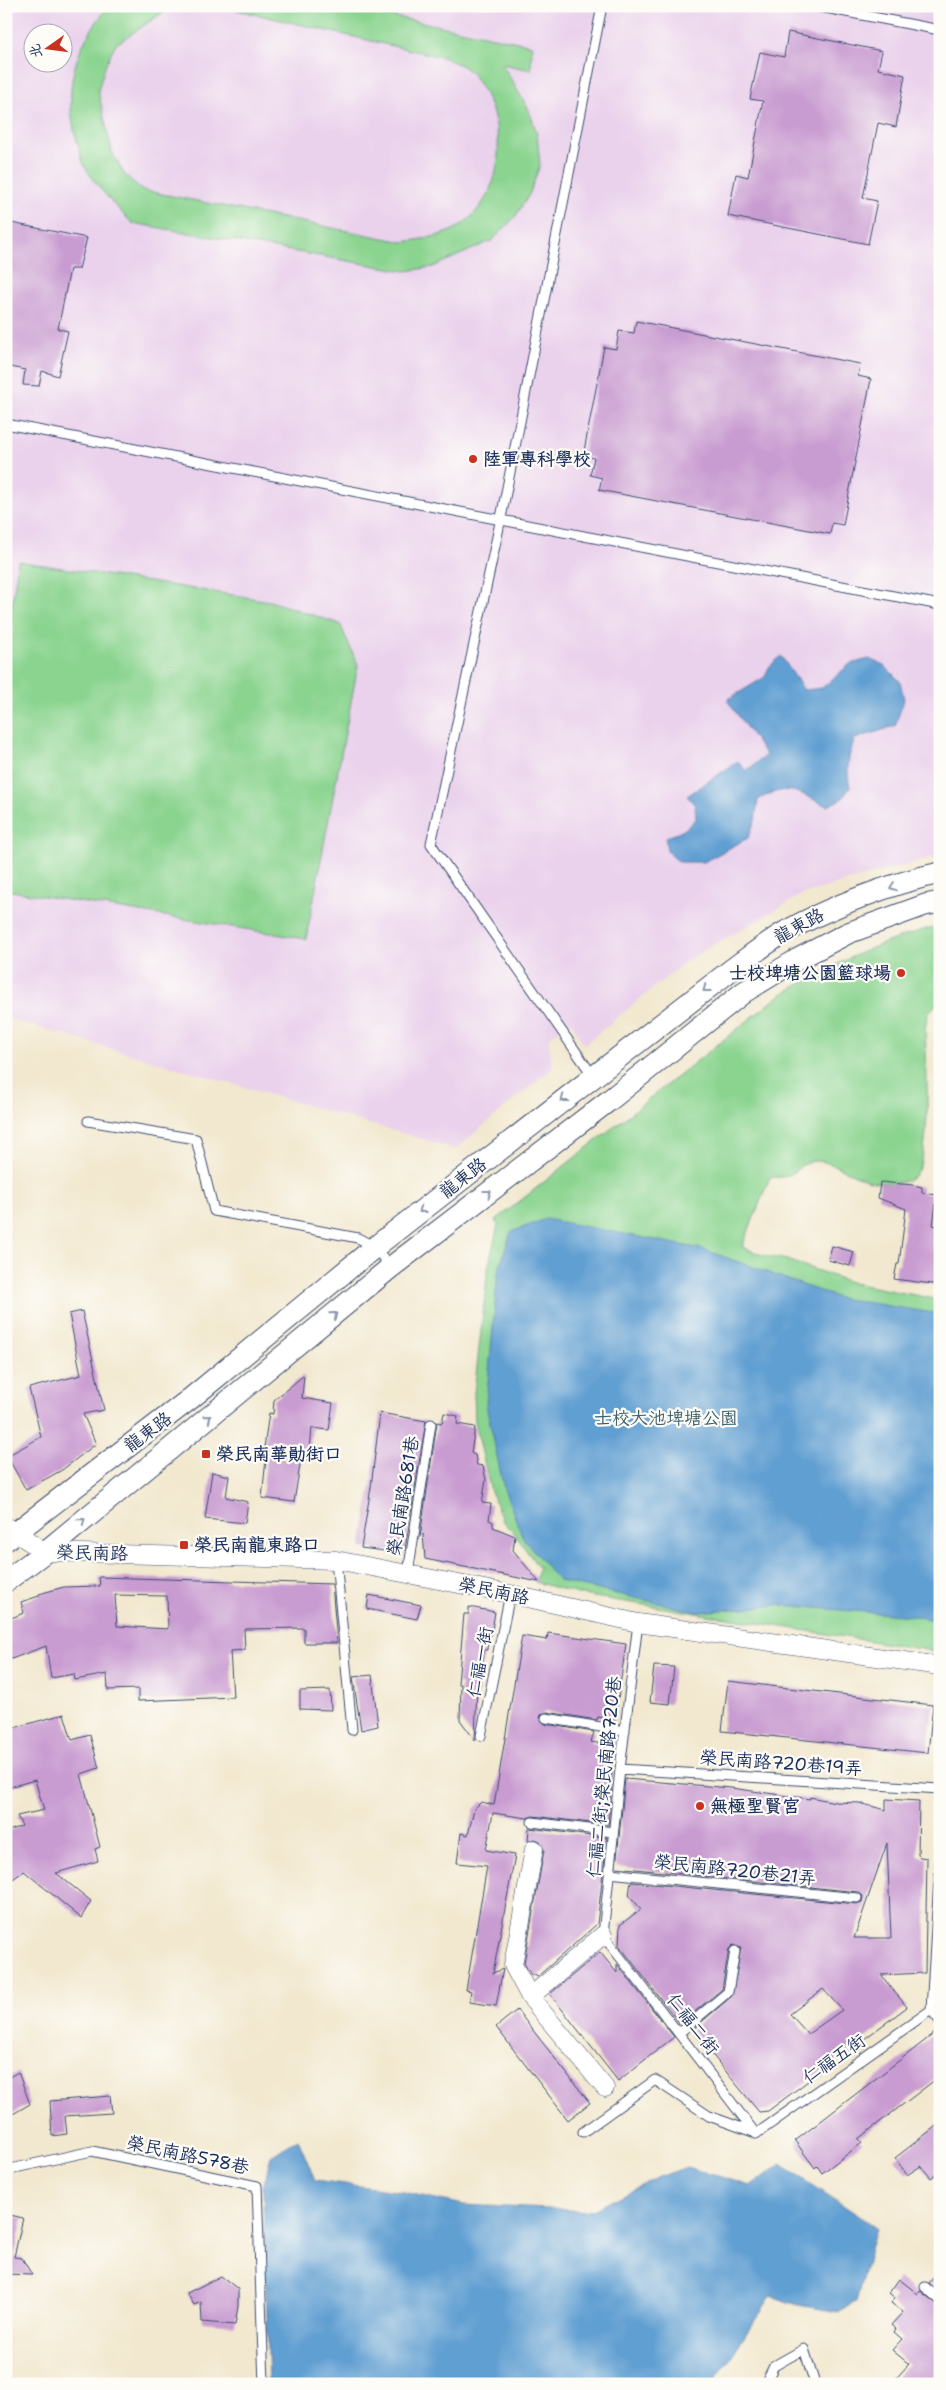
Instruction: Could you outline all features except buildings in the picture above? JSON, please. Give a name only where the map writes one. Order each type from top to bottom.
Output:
[{"type":"street","name":"龍東路","points":[[9,1533],[190,1399],[375,1247],[593,1076],[731,970],[784,932],[828,910],[923,876],[940,873]]},
{"type":"street","name":"龍東路","points":[[44,1552],[390,1268],[611,1099],[744,992],[798,959],[848,933],[925,905],[940,902]]},
{"type":"street","points":[[784,932],[798,959]]},
{"type":"street","name":"榮民南路","points":[[9,1533],[44,1552],[336,1560],[510,1594],[638,1623],[940,1666]]},
{"type":"street","name":"榮民南路","points":[[6,1581],[44,1552]]},
{"type":"street","points":[[534,1849],[512,1965],[530,1997],[605,2088]]},
{"type":"street","points":[[530,1997],[603,1935]]},
{"type":"lane","points":[[593,1076],[431,844],[501,518],[602,6]]},
{"type":"lane","points":[[816,6],[940,30]]},
{"type":"lane","points":[[6,424],[501,518],[940,605]]},
{"type":"lane","points":[[88,1120],[196,1139],[214,1211],[358,1238],[375,1247],[390,1268]]},
{"type":"lane","name":"榮民南路681巷","points":[[408,1573],[431,1424]]},
{"type":"lane","points":[[336,1560],[352,1730]]},
{"type":"lane","name":"仁福一街","points":[[481,1736],[510,1594]]},
{"type":"lane","name":"仁福二街;榮民南路720巷","points":[[603,1935],[620,1768],[638,1623]]},
{"type":"lane","points":[[546,1718],[625,1731]]},
{"type":"lane","name":"榮民南路720巷19弄","points":[[620,1768],[940,1789]]},
{"type":"lane","points":[[532,1822],[613,1832]]},
{"type":"lane","points":[[940,1862],[931,2010],[940,2021]]},
{"type":"lane","name":"榮民南路720巷21弄","points":[[609,1873],[857,1898]]},
{"type":"lane","name":"仁福二街","points":[[603,1935],[756,2134]]},
{"type":"lane","points":[[679,2033],[728,1992],[735,1950]]},
{"type":"lane","name":"仁福五街","points":[[756,2134],[931,2010]]},
{"type":"lane","points":[[582,2132],[655,2080],[709,2116],[756,2134]]},
{"type":"lane","name":"榮民南路578巷","points":[[6,2170],[92,2151],[257,2186],[264,2384]]},
{"type":"lane","points":[[925,2287],[940,2300]]},
{"type":"lane","points":[[765,2384],[774,2366],[804,2349],[815,2384]]},
{"type":"shaded area","name":"陸軍專科學校","points":[[6,6],[940,6],[940,855],[803,894],[686,961],[584,1045],[571,1021],[548,1039],[553,1067],[456,1149],[6,1018]]},
{"type":"green space","points":[[109,6],[180,6],[168,9],[115,45],[105,66],[98,91],[112,152],[124,174],[142,190],[403,242],[443,234],[464,223],[479,208],[490,190],[496,171],[498,150],[497,129],[492,109],[483,90],[471,73],[462,66],[445,58],[220,6],[343,6],[532,45],[531,70],[502,64],[529,110],[537,134],[540,165],[529,195],[515,217],[493,240],[433,267],[405,271],[132,223],[101,189],[82,161],[71,104],[71,86],[74,69],[87,37]]},
{"type":"green space","points":[[18,561],[270,601],[340,624],[358,665],[306,939],[6,890],[6,649]]},
{"type":"green space","name":"士校大池埤塘公園","points":[[934,927],[940,941],[940,1001],[929,1012],[925,1028],[926,1127],[921,1164],[915,1175],[902,1182],[876,1182],[861,1178],[829,1164],[815,1161],[808,1162],[786,1176],[770,1177],[742,1247],[765,1256],[787,1260],[853,1283],[940,1300],[940,1652],[582,1595],[535,1582],[539,1568],[514,1533],[503,1522],[491,1492],[475,1421],[474,1393],[488,1268],[498,1225],[496,1220],[779,996],[854,956],[893,940]]},
{"type":"water","points":[[781,656],[804,690],[822,688],[850,664],[869,659],[884,665],[900,681],[904,700],[895,726],[855,739],[848,763],[850,787],[843,798],[828,806],[794,791],[787,790],[769,794],[758,800],[755,821],[748,838],[704,862],[679,862],[667,851],[665,837],[683,830],[696,817],[695,805],[687,796],[738,761],[746,771],[766,755],[727,700],[765,677],[769,667]]},
{"type":"water","name":"士校大池埤塘公園","points":[[546,1219],[702,1249],[839,1298],[940,1314],[940,1621],[914,1616],[780,1605],[698,1612],[559,1581],[523,1538],[504,1489],[486,1404],[498,1272],[511,1232]]},
{"type":"water","points":[[298,2139],[315,2180],[403,2192],[464,2205],[591,2211],[659,2177],[687,2167],[750,2186],[781,2164],[876,2227],[856,2302],[838,2312],[798,2305],[771,2296],[713,2384],[269,2384],[263,2185],[271,2156]]},
{"type":"place","name":"陸軍專科學校","points":[[473,459]]},
{"type":"place","name":"士校埤塘公園籃球場","points":[[901,973]]},
{"type":"place","name":"榮民南華勛街口","points":[[206,1454]]},
{"type":"place","name":"榮民南龍東路口","points":[[184,1545]]},
{"type":"place","name":"無極聖賢宮","points":[[700,1806]]}]
